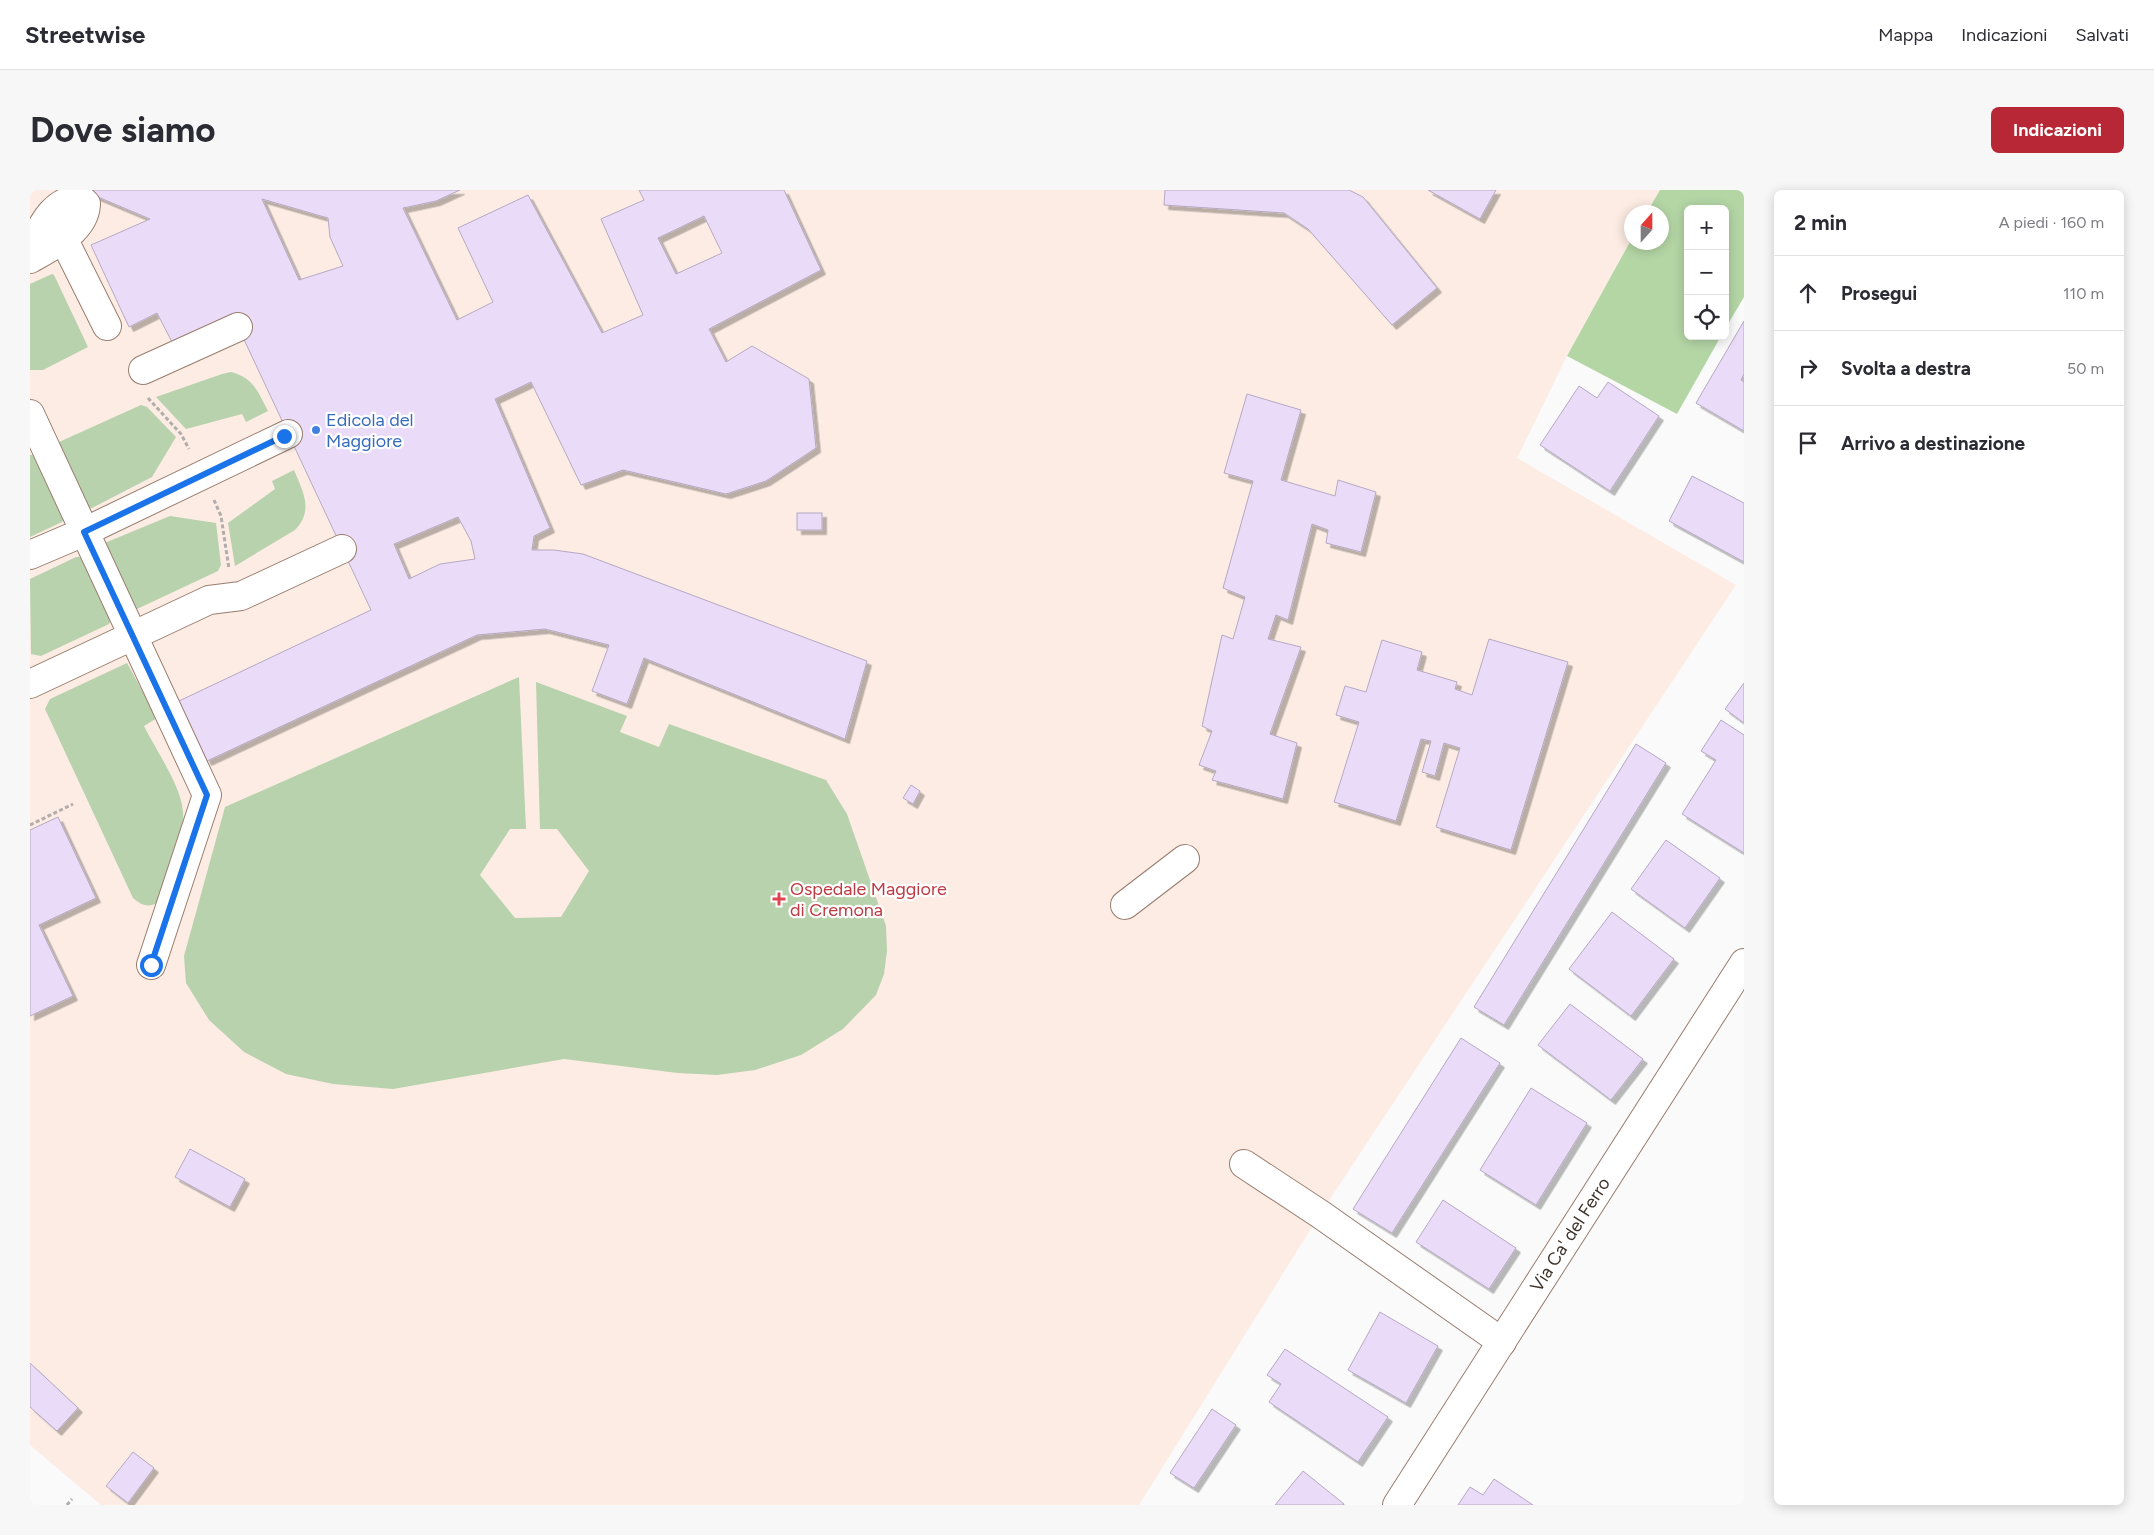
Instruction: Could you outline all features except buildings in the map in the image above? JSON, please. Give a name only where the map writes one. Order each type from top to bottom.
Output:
[{"type":"street","points":[[30,248],[52,210],[68,200],[80,198],[86,204],[86,213],[75,229],[30,259]]},
{"type":"street","points":[[63,238],[107,326]]},
{"type":"street","points":[[143,370],[238,327]]},
{"type":"street","points":[[30,414],[207,795],[151,965]]},
{"type":"street","points":[[30,555],[84,532],[288,434]]},
{"type":"street","points":[[30,684],[209,600],[242,596],[342,549]]},
{"type":"street","points":[[1125,905],[1185,859]]},
{"type":"street","name":"Via Ca' del Ferro","points":[[1397,1505],[1744,963]]},
{"type":"street","points":[[1244,1164],[1320,1214],[1502,1342]]},
{"type":"path","points":[[151,401],[181,434]]},
{"type":"path","points":[[222,516],[227,564]]},
{"type":"path","points":[[30,825],[73,804]]},
{"type":"path","points":[[67,1505],[72,1499]]},
{"type":"shaded area","name":"Ospedale Maggiore di Cremona","points":[[30,190],[1660,190],[1651,205],[1624,205],[1625,250],[1567,356],[1517,458],[1736,585],[1320,1214],[1139,1505],[101,1505],[30,1445]]},
{"type":"green space","points":[[1660,190],[1744,190],[1744,297],[1729,322],[1729,205],[1684,205],[1684,340],[1719,340],[1677,414],[1567,356],[1625,250],[1669,250],[1669,205],[1651,205]]},
{"type":"green space","points":[[52,274],[88,347],[43,370],[30,370],[30,284]]},
{"type":"green space","points":[[231,372],[250,382],[258,392],[268,411],[246,422],[242,414],[186,429],[156,397],[222,374]]},
{"type":"green space","points":[[141,405],[147,407],[176,437],[152,477],[92,508],[85,508],[56,448],[59,442]]},
{"type":"green space","points":[[30,455],[36,455],[66,515],[62,522],[30,537]]},
{"type":"green space","points":[[294,470],[305,501],[304,515],[301,523],[295,530],[235,566],[228,523],[275,489],[272,481]]},
{"type":"green space","points":[[170,516],[216,523],[221,565],[218,571],[137,609],[130,608],[102,547],[107,542]]},
{"type":"green space","points":[[76,557],[84,557],[112,618],[109,624],[41,656],[31,654],[30,579]]},
{"type":"green space","points":[[127,663],[157,718],[144,726],[176,786],[180,796],[183,816],[181,840],[163,898],[156,904],[148,906],[141,904],[133,898],[45,709],[50,699]]},
{"type":"green space","points":[[519,677],[526,829],[510,829],[480,875],[515,918],[561,917],[589,871],[557,829],[540,829],[536,682],[627,716],[620,732],[659,747],[669,724],[826,780],[847,814],[886,926],[887,951],[884,974],[876,995],[843,1029],[801,1055],[755,1070],[717,1075],[678,1073],[564,1059],[393,1089],[333,1084],[286,1074],[244,1052],[209,1020],[186,983],[184,956],[225,807]]},
{"type":"place","name":"Edicola del Maggiore","points":[[316,430]]},
{"type":"place","name":"Ospedale Maggiore di Cremona","points":[[779,899]]},
{"type":"route","points":[[151,965],[207,795],[84,532],[201,474],[284,436]]}]
